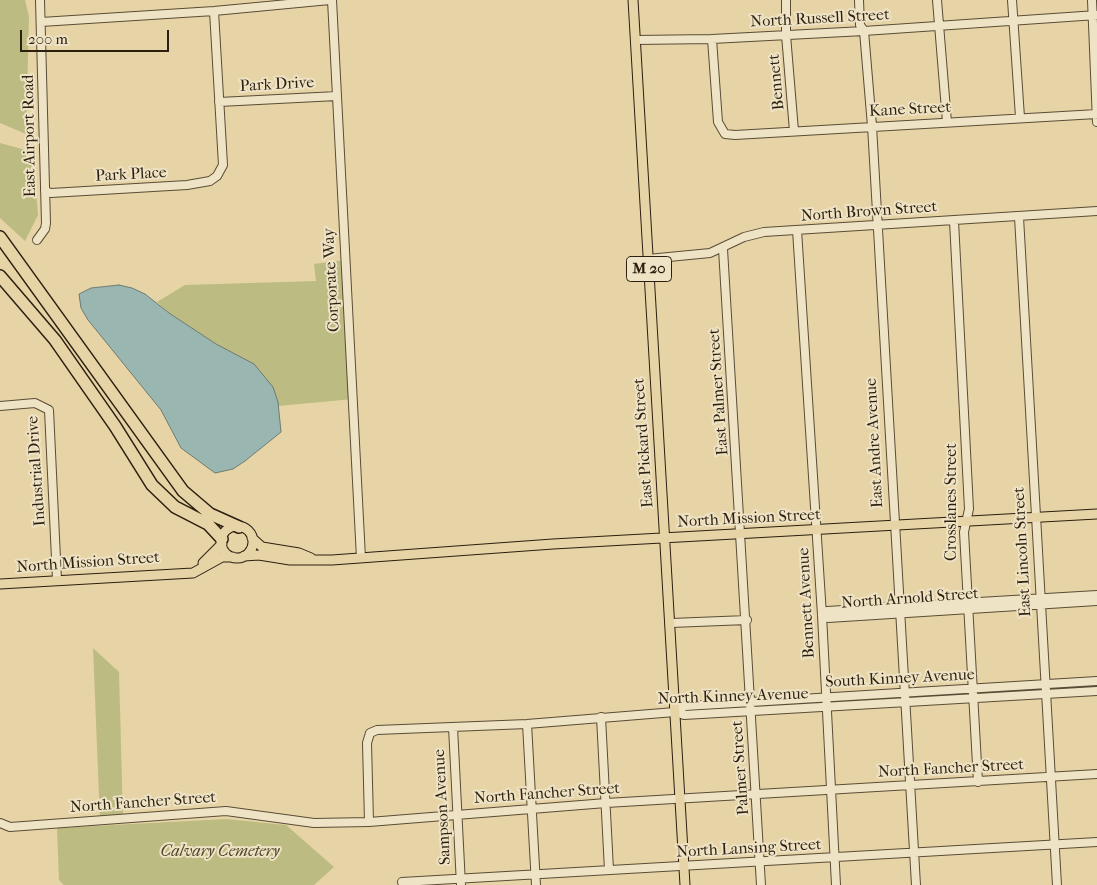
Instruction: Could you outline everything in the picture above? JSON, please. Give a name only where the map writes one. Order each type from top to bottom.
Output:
[{"type":"highway","points":[[0,237],[183,491],[210,514],[239,527]]},
{"type":"highway","points":[[0,276],[54,340],[115,426],[152,485],[175,507],[208,524],[222,541]]},
{"type":"main road","name":"East Pickard Street","points":[[633,0],[686,885]]},
{"type":"main road","name":"North Mission Street","points":[[0,584],[177,572],[193,573],[222,557],[259,555],[290,560],[361,558],[666,538],[1097,514]]},
{"type":"main road","name":"North Mission Street","points":[[177,572],[203,563],[222,541],[228,530],[239,527],[247,530],[262,547],[299,553],[314,559]]},
{"type":"main road","points":[[244,556],[252,548],[252,537]]},
{"type":"main road","points":[[222,541],[226,553],[233,557]]},
{"type":"street","name":"East Airport Road","points":[[37,240],[45,229],[46,223],[40,0]]},
{"type":"street","points":[[41,22],[214,11],[331,0]]},
{"type":"street","name":"Corporate Way","points":[[331,0],[361,558]]},
{"type":"street","name":"Bennett","points":[[786,0],[786,35],[794,131]]},
{"type":"street","name":"East Andre Avenue","points":[[859,0],[860,25],[864,31],[872,126],[876,224],[916,885]]},
{"type":"street","points":[[937,0],[947,122]]},
{"type":"street","points":[[1012,0],[1020,117]]},
{"type":"street","points":[[1092,0],[1097,122]]},
{"type":"street","points":[[214,11],[219,102]]},
{"type":"street","name":"North Russell Street","points":[[635,40],[712,39],[864,31],[1094,15]]},
{"type":"street","name":"Kane Street","points":[[712,39],[718,122],[725,134],[735,135],[1097,114]]},
{"type":"street","name":"Park Drive","points":[[219,102],[337,96]]},
{"type":"street","name":"Park Place","points":[[45,191],[51,193],[187,186],[210,181],[217,176],[223,165],[219,102]]},
{"type":"street","name":"North Brown Street","points":[[648,259],[698,256],[724,249],[753,234],[876,224],[1097,211]]},
{"type":"street","name":"East Lincoln Street","points":[[1019,217],[1034,517],[1057,885]]},
{"type":"street","name":"Crosslanes Street","points":[[954,220],[969,509],[964,532],[978,782]]},
{"type":"street","name":"Bennett Avenue","points":[[798,230],[822,615],[836,885]]},
{"type":"street","name":"East Palmer Street","points":[[724,249],[747,620]]},
{"type":"street","name":"Industrial Drive","points":[[0,406],[35,403],[48,410],[56,580]]},
{"type":"street","name":"North Arnold Street","points":[[1039,602],[1097,595]]},
{"type":"street","name":"North Arnold Street","points":[[822,615],[828,618],[900,610],[1039,602],[1097,602]]},
{"type":"street","points":[[671,623],[747,620]]},
{"type":"street","name":"Palmer Street","points":[[747,620],[761,885]]},
{"type":"street","name":"South Kinney Avenue","points":[[676,712],[685,706],[1097,682]]},
{"type":"street","name":"North Kinney Avenue","points":[[369,822],[367,743],[370,733],[377,730],[527,724],[676,712],[684,715],[827,708],[1097,691]]},
{"type":"street","points":[[601,717],[609,870]]},
{"type":"street","points":[[527,724],[536,885]]},
{"type":"street","name":"Sampson Avenue","points":[[453,727],[460,882]]},
{"type":"street","name":"North Fancher Street","points":[[0,823],[10,827],[226,811],[314,823],[369,822],[456,813],[606,803],[1097,774]]},
{"type":"street","name":"North Lansing Street","points":[[402,882],[460,882],[609,870],[1097,842]]},
{"type":"green space","points":[[0,0],[25,0],[29,17],[26,134],[0,123]]},
{"type":"green space","points":[[0,143],[33,152],[38,215],[25,241],[0,218]]},
{"type":"green space","points":[[345,260],[353,399],[278,406],[273,387],[228,352],[169,313],[157,302],[185,285],[316,281],[314,264]]},
{"type":"green space","points":[[93,648],[119,672],[123,818],[100,820]]},
{"type":"green space","name":"Calvary Cemetery","points":[[226,819],[286,825],[334,867],[314,885],[64,885],[59,880],[57,828]]},
{"type":"water","points":[[119,285],[145,294],[169,313],[216,344],[254,364],[273,387],[278,402],[281,432],[233,469],[215,473],[181,448],[161,410],[88,320],[81,308],[79,294],[91,288]]}]
